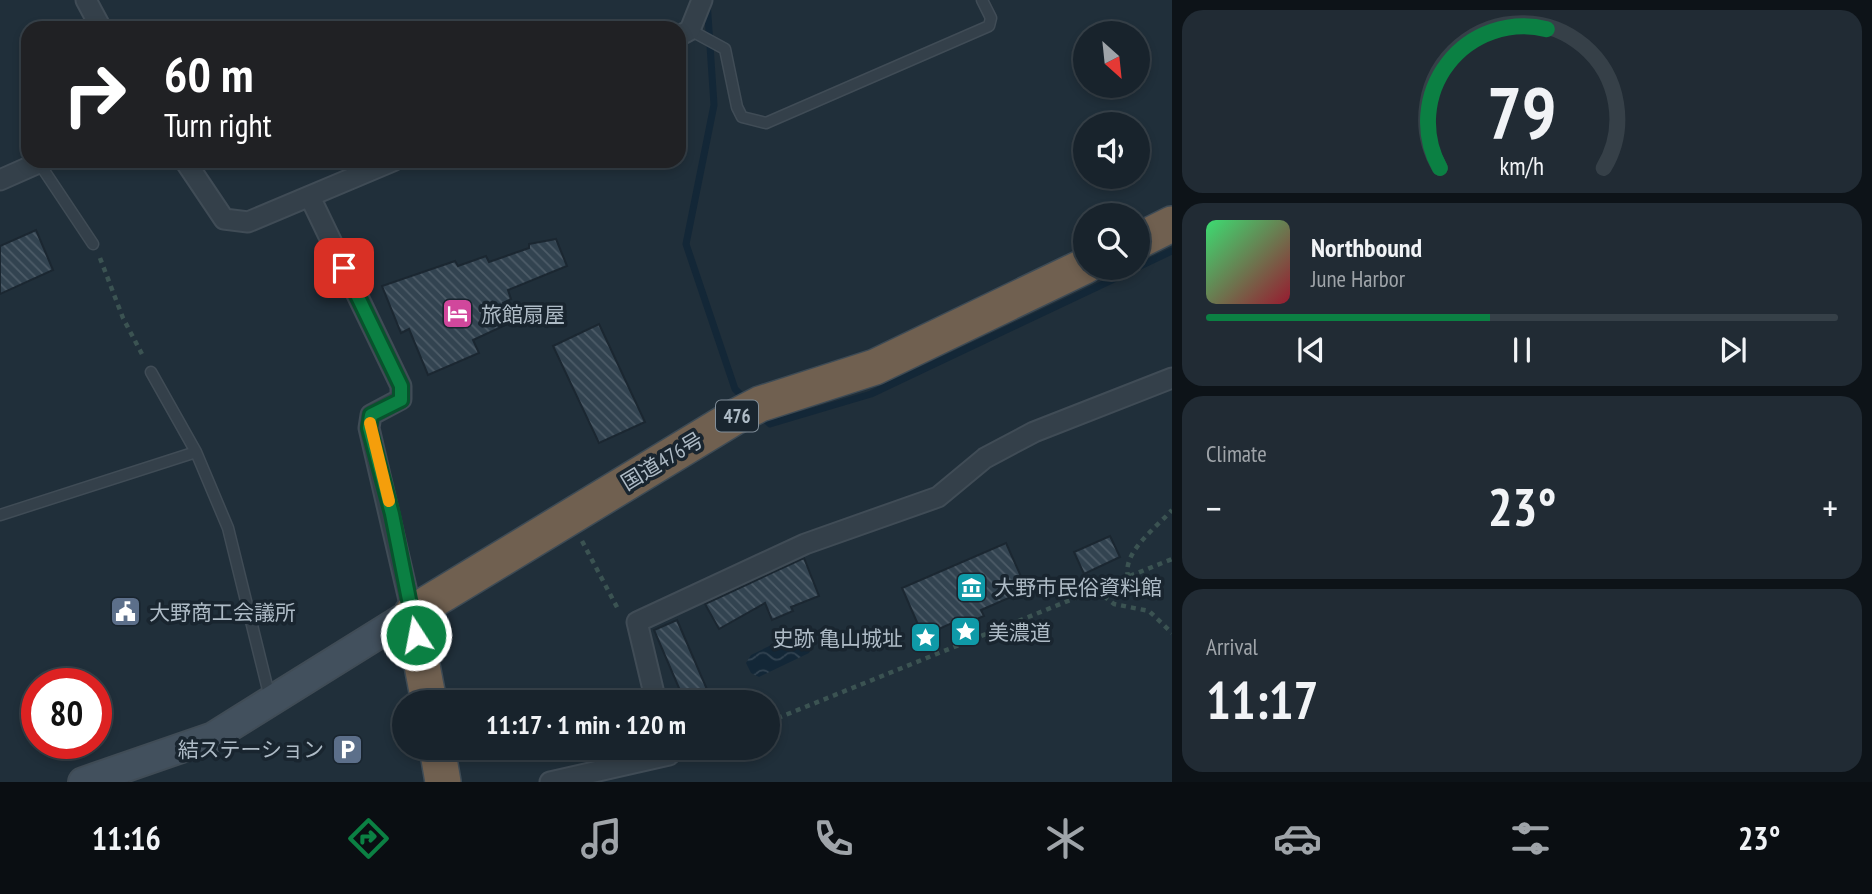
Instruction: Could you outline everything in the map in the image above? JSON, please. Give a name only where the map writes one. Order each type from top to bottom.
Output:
[{"type":"highway","points":[[1150,235],[1172,224]]},
{"type":"highway","name":"国道476号","points":[[412,613],[742,413],[772,400],[876,367],[1073,273]]},
{"type":"highway","points":[[412,613],[427,690]]},
{"type":"highway","points":[[439,760],[443,782]]},
{"type":"street","points":[[86,0],[97,21]]},
{"type":"street","points":[[686,29],[702,0]]},
{"type":"street","points":[[0,180],[27,168]]},
{"type":"street","points":[[190,168],[224,219],[248,222],[377,168]]},
{"type":"street","points":[[83,782],[196,744],[271,702],[412,613],[369,428],[371,415],[401,400],[401,386],[310,197]]},
{"type":"street","points":[[653,690],[637,622],[804,544],[938,497],[985,458],[1034,432],[1172,378]]},
{"type":"street","points":[[550,782],[647,760]]},
{"type":"lane","points":[[686,34],[725,49],[737,107],[742,117],[766,123],[989,26],[991,18],[982,0]]},
{"type":"lane","points":[[45,168],[93,244]]},
{"type":"lane","points":[[151,372],[196,452],[228,528],[271,702]]},
{"type":"lane","points":[[0,516],[196,452]]},
{"type":"path","points":[[93,244],[122,318],[151,372]]},
{"type":"path","points":[[1128,578],[1125,566],[1132,554],[1172,510]]},
{"type":"path","points":[[569,517],[621,615],[637,622]]},
{"type":"path","points":[[780,717],[1172,559]]},
{"type":"path","points":[[1096,590],[1114,604],[1149,611],[1172,633]]},
{"type":"water","points":[[800,631],[809,635],[814,644],[809,653],[759,677],[751,673],[746,663],[751,655]]},
{"type":"building","points":[[36,230],[53,270],[0,294],[0,246]]},
{"type":"building","points":[[556,239],[567,266],[508,290],[511,299],[503,303],[512,322],[473,340],[479,353],[428,375],[409,329],[401,333],[382,286],[455,261],[458,266],[486,256],[489,262],[529,248],[529,244]]},
{"type":"building","points":[[599,324],[645,422],[599,443],[553,346]]},
{"type":"building","points":[[1110,536],[1120,557],[1084,574],[1074,552]]},
{"type":"building","points":[[1006,543],[1027,590],[981,610],[984,616],[963,625],[961,619],[923,636],[902,588]]},
{"type":"building","points":[[804,558],[819,596],[791,607],[793,611],[772,620],[765,603],[719,629],[705,604]]},
{"type":"building","points":[[677,620],[707,690],[680,690],[654,630]]},
{"type":"waterway","points":[[707,1],[714,105],[686,244],[735,389],[746,400]]},
{"type":"waterway","points":[[1150,261],[1172,251]]},
{"type":"waterway","points":[[762,416],[770,424],[871,394],[1112,280]]},
{"type":"slow traffic","points":[[370,423],[369,428],[389,501]]},
{"type":"place","name":"旅館扇屋","points":[[458,314]]},
{"type":"place","name":"大野市民俗資料館","points":[[971,587]]},
{"type":"place","name":"大野商工会議所","points":[[126,612]]},
{"type":"place","name":"美濃道","points":[[965,632]]},
{"type":"place","name":"史跡 亀山城址","points":[[926,638]]},
{"type":"place","name":"結ステーション","points":[[347,749]]},
{"type":"route","points":[[344,268],[401,386],[401,400],[371,415],[369,428],[392,514],[416,635]]}]
